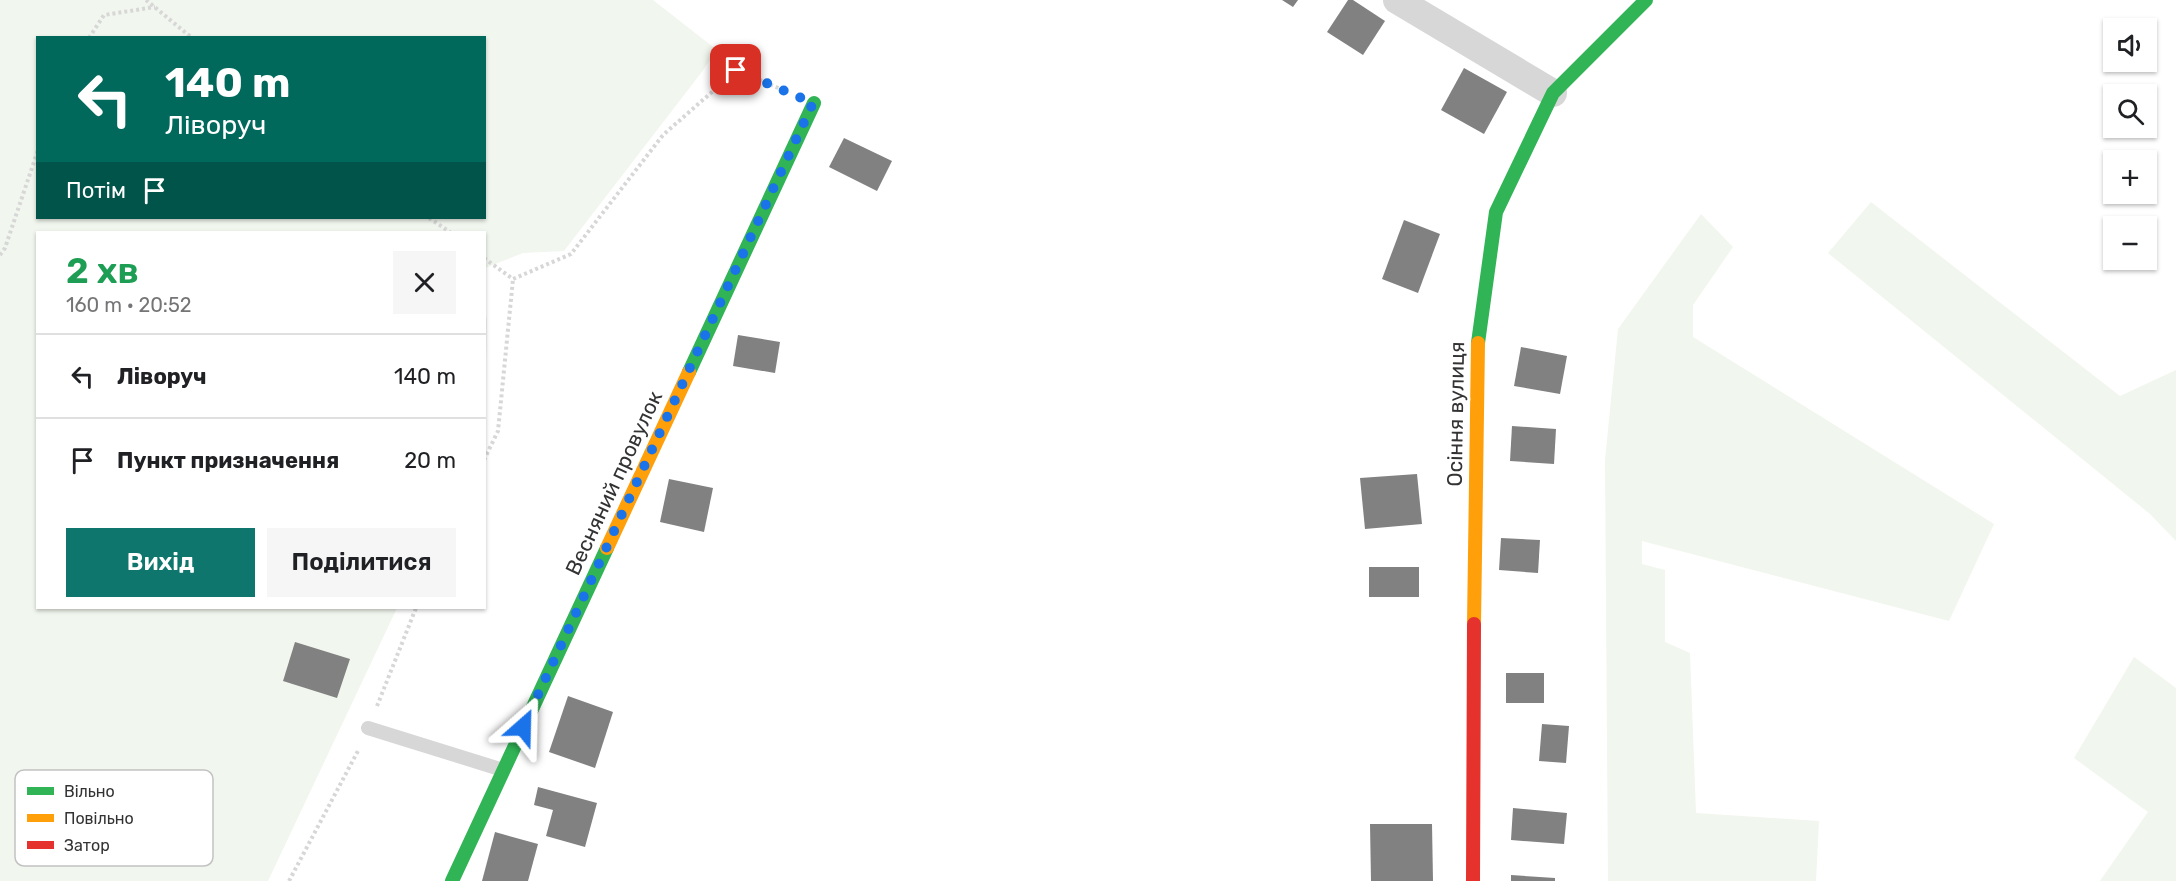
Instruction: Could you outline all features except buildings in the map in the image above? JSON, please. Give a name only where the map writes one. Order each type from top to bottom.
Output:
[{"type":"street","points":[[1397,0],[1553,93]]},
{"type":"street","name":"Осіння вулиця","points":[[1473,881],[1476,355],[1496,213],[1553,93],[1646,0]]},
{"type":"street","name":"Весняний провулок","points":[[452,881],[813,103]]},
{"type":"lane","points":[[368,728],[503,770]]},
{"type":"path","points":[[146,0],[190,36]]},
{"type":"path","points":[[90,36],[104,15],[155,7]]},
{"type":"path","points":[[513,279],[571,254],[663,135],[736,70],[813,103]]},
{"type":"path","points":[[0,255],[36,156]]},
{"type":"path","points":[[430,219],[448,231]]},
{"type":"path","points":[[486,259],[513,279]]},
{"type":"path","points":[[486,455],[498,431],[513,279]]},
{"type":"shaded area","points":[[0,0],[653,0],[717,50],[564,251],[523,253],[486,268],[486,231],[36,231],[36,609],[397,609],[268,881],[0,881]]},
{"type":"shaded area","points":[[1871,202],[2120,396],[2176,370],[2176,541],[2150,514],[1828,253]]},
{"type":"shaded area","points":[[1701,214],[1733,247],[1693,305],[1693,337],[1994,524],[1949,621],[1642,541],[1642,564],[1665,570],[1665,642],[1690,653],[1696,813],[1819,821],[1816,881],[1608,881],[1605,460],[1618,329]]},
{"type":"shaded area","points":[[486,316],[487,319],[486,364]]},
{"type":"shaded area","points":[[2134,657],[2176,688],[2176,881],[2100,881],[2148,812],[2074,758]]},
{"type":"traffic: fast","points":[[1478,343],[1496,212],[1553,93],[1646,0]]},
{"type":"traffic: fast","points":[[689,372],[814,103]]},
{"type":"traffic: fast","points":[[452,881],[607,548]]},
{"type":"traffic: slow","points":[[1474,624],[1478,343]]},
{"type":"traffic: slow","points":[[607,548],[689,372]]},
{"type":"traffic: jam","points":[[1473,881],[1474,624]]},
{"type":"route","points":[[523,727],[813,103],[736,70]]}]
